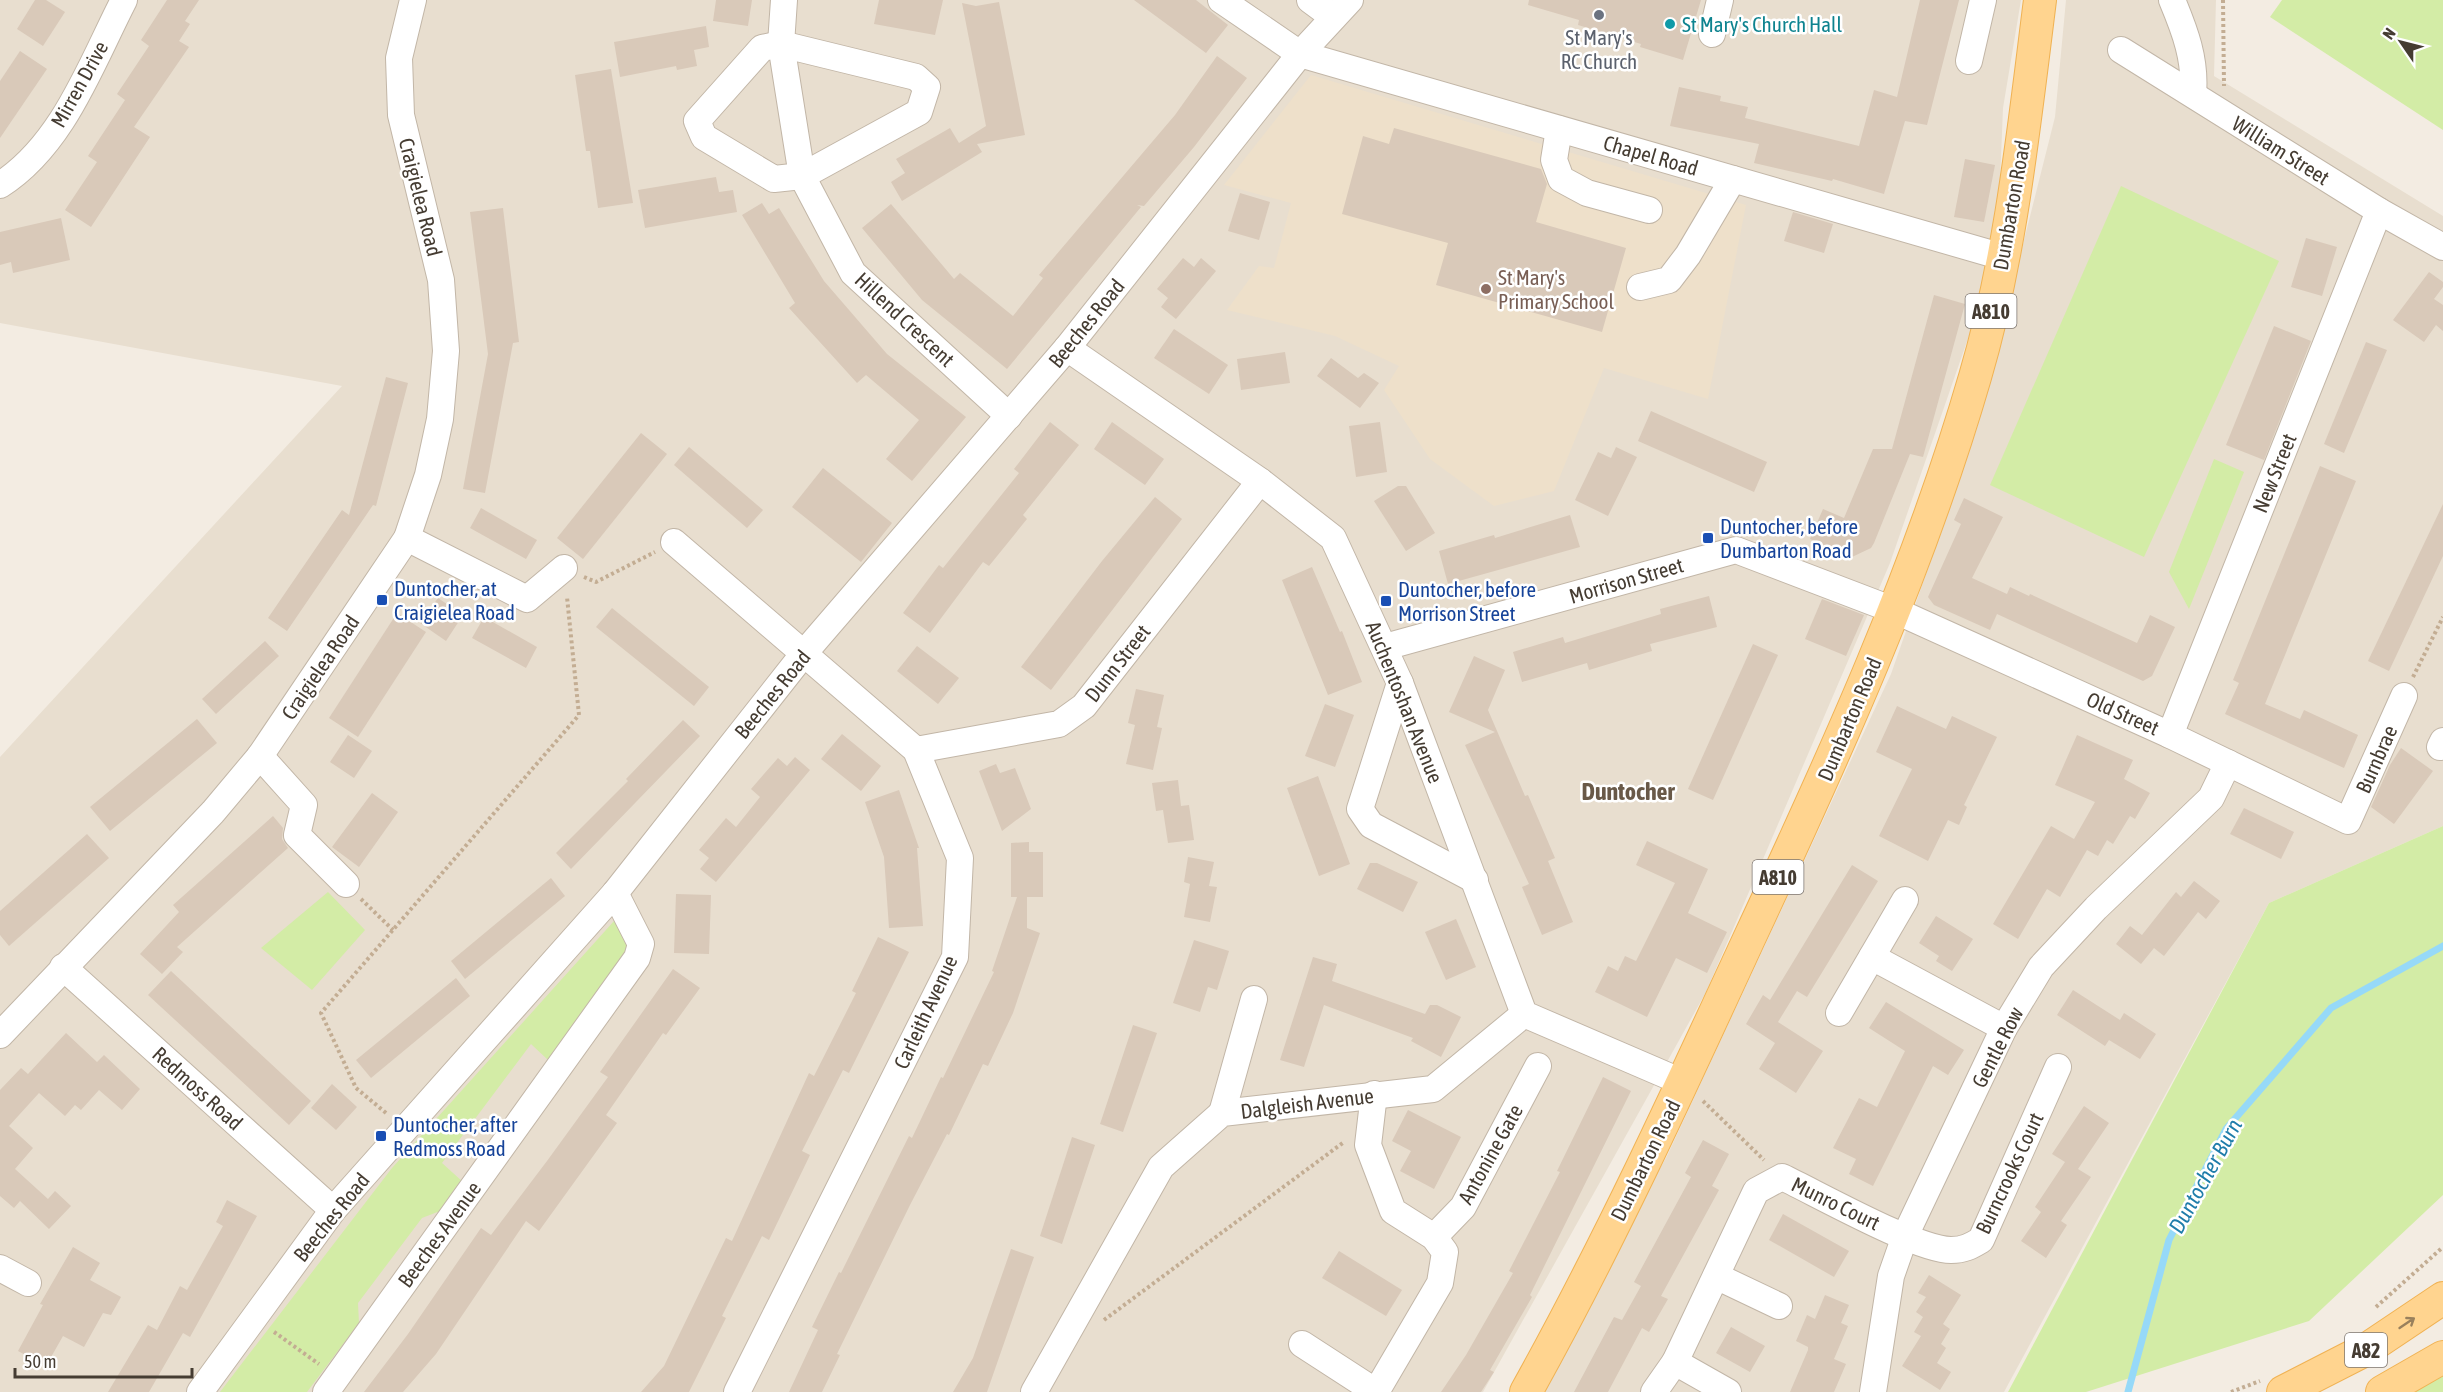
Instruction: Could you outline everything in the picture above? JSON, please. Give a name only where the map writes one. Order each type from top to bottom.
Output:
[{"type":"main road","name":"Dumbarton Road","points":[[1526,1392],[1579,1297],[1683,1082],[1833,758],[1896,611],[1976,376],[2003,257],[2021,154],[2040,0]]},
{"type":"main road","name":"A82","points":[[2283,1392],[2367,1349],[2443,1298]]},
{"type":"main road","name":"A82","points":[[2382,1392],[2443,1357]]},
{"type":"street","name":"Mirren Drive","points":[[0,185],[20,172],[63,119],[124,0]]},
{"type":"street","name":"Craigielea Road","points":[[0,1035],[213,812],[260,756],[407,538],[428,475],[438,430],[446,351],[441,280],[401,115],[399,58],[413,0]]},
{"type":"street","name":"Hillend Crescent","points":[[784,0],[781,44],[802,176],[853,273],[1009,416]]},
{"type":"street","name":"Chapel Road","points":[[1221,0],[1300,54],[2003,257]]},
{"type":"street","points":[[1310,0],[1341,8]]},
{"type":"street","points":[[1712,34],[1720,0]]},
{"type":"street","points":[[1969,61],[1983,0]]},
{"type":"street","points":[[2172,0],[2189,39],[2194,81],[2193,94]]},
{"type":"street","name":"Beeches Road","points":[[200,1392],[333,1210],[615,893],[805,652],[1067,348],[1300,54],[1341,8]]},
{"type":"street","points":[[781,44],[916,77],[927,87],[919,112],[802,176],[774,179],[704,137],[697,121],[762,48],[781,44]]},
{"type":"street","name":"William Street","points":[[2121,50],[2379,211],[2443,248]]},
{"type":"street","points":[[1559,129],[1554,160],[1561,179],[1587,193],[1650,210]]},
{"type":"street","points":[[1640,287],[1669,280],[1688,255],[1733,179]]},
{"type":"street","name":"New Street","points":[[2170,735],[2379,211]]},
{"type":"street","name":"Auchentoshan Avenue","points":[[1067,348],[1260,482],[1333,538],[1400,683],[1524,1014]]},
{"type":"street","name":"Dunn Street","points":[[916,750],[1059,724],[1084,706],[1260,482]]},
{"type":"street","points":[[407,538],[527,599],[564,568]]},
{"type":"street","name":"Carleith Avenue","points":[[674,542],[805,652],[916,750],[960,858],[955,957],[737,1392]]},
{"type":"street","name":"Morrison Street","points":[[1385,647],[1736,550],[1896,611]]},
{"type":"street","name":"Old Street","points":[[1896,611],[2170,735],[2348,821]]},
{"type":"street","points":[[1400,683],[1360,809],[1371,825],[1475,880]]},
{"type":"street","name":"Burnbrae","points":[[2348,821],[2404,696]]},
{"type":"street","points":[[260,756],[304,805],[297,835],[346,884]]},
{"type":"street","name":"Gentle Row","points":[[1873,1392],[1891,1276],[1905,1236],[2004,1028],[2041,967],[2096,908],[2211,798],[2228,763]]},
{"type":"street","name":"Beeches Avenue","points":[[331,1384],[637,958],[641,944],[615,893]]},
{"type":"street","points":[[1839,1013],[1905,900]]},
{"type":"street","points":[[1872,957],[2004,1028]]},
{"type":"street","name":"Redmoss Road","points":[[63,967],[333,1210]]},
{"type":"street","points":[[1222,1113],[1254,999]]},
{"type":"street","points":[[1524,1014],[1683,1082]]},
{"type":"street","name":"Dalgleish Avenue","points":[[1042,1387],[1161,1167],[1222,1113],[1434,1089],[1524,1014]]},
{"type":"street","name":"Antonine Gate","points":[[1434,1237],[1463,1207],[1538,1066]]},
{"type":"street","name":"Burncrooks Court","points":[[1905,1236],[1949,1250],[1965,1249],[1981,1240],[2058,1067]]},
{"type":"street","points":[[1302,1344],[1376,1392],[1440,1283],[1445,1252],[1434,1237],[1393,1211],[1368,1145],[1374,1094]]},
{"type":"street","name":"Munro Court","points":[[1654,1392],[1675,1362],[1756,1191],[1782,1177],[1905,1236]]},
{"type":"street","points":[[0,1268],[28,1283]]},
{"type":"street","points":[[1716,1276],[1779,1306]]},
{"type":"street","points":[[1675,1362],[1728,1392]]},
{"type":"path","points":[[2223,0],[2225,115]]},
{"type":"path","points":[[406,1129],[356,1088],[321,1013],[579,715],[564,568],[596,582],[674,542]]},
{"type":"path","points":[[2404,696],[2443,617]]},
{"type":"path","points":[[346,884],[393,930]]},
{"type":"path","points":[[1683,1082],[1782,1177]]},
{"type":"path","points":[[1102,1321],[1371,1122]]},
{"type":"path","points":[[254,1317],[331,1384]]},
{"type":"shaded area","points":[[0,0],[2021,0],[2003,108],[1997,255],[1890,563],[1706,992],[1483,1392],[0,1392],[0,757],[342,386],[0,323]]},
{"type":"shaded area","points":[[2066,0],[2216,0],[2214,76],[2443,216],[2443,826],[2269,903],[2004,1392],[1536,1392],[1667,1156],[1891,674],[1976,431],[2055,117]]},
{"type":"shaded area","name":"St Mary's Primary School","points":[[1311,75],[1746,205],[1708,399],[1604,368],[1554,491],[1494,506],[1430,459],[1384,390],[1399,366],[1335,336],[1227,310],[1259,266],[1274,268],[1291,203],[1224,185]]},
{"type":"green space","points":[[2282,0],[2443,0],[2443,130],[2270,17]]},
{"type":"green space","points":[[2121,186],[2279,261],[2144,557],[1990,485]]},
{"type":"green space","points":[[2214,459],[2244,472],[2189,609],[2169,572]]},
{"type":"green space","points":[[2443,826],[2443,1195],[2309,1321],[2086,1392],[2008,1392],[2269,903]]},
{"type":"green space","points":[[328,892],[365,930],[312,990],[261,948]]},
{"type":"green space","points":[[614,921],[621,923],[627,940],[627,954],[548,1060],[531,1044],[442,1163],[463,1182],[440,1211],[422,1218],[358,1303],[359,1323],[307,1392],[220,1392],[392,1168]]},
{"type":"green space","points":[[2443,1357],[2443,1392],[2382,1392]]},
{"type":"building","points":[[35,0],[46,0],[65,12],[43,46],[17,29]]},
{"type":"building","points":[[167,0],[199,0],[185,21],[190,24],[179,41],[189,47],[134,127],[150,137],[91,227],[65,210],[97,162],[88,156],[125,100],[117,94],[149,46],[141,40]]},
{"type":"building","points":[[716,0],[752,0],[748,26],[713,21]]},
{"type":"building","points":[[879,0],[943,0],[935,35],[874,24]]},
{"type":"building","points":[[1134,0],[1196,0],[1228,25],[1206,53]]},
{"type":"building","points":[[1529,0],[1701,0],[1683,60],[1640,47],[1641,44],[1578,25],[1579,20],[1528,5]]},
{"type":"building","points":[[1920,0],[1959,0],[1927,125],[1905,121],[1884,194],[1833,179],[1832,181],[1754,163],[1759,144],[1670,126],[1679,87],[1721,96],[1720,101],[1748,107],[1745,118],[1859,146],[1874,90],[1897,97]]},
{"type":"building","points":[[999,2],[1025,135],[977,144],[982,152],[902,201],[891,182],[905,173],[896,159],[950,128],[959,143],[986,126],[962,3],[976,6]]},
{"type":"building","points":[[706,26],[709,47],[694,50],[697,66],[677,70],[676,66],[620,77],[614,42]]},
{"type":"building","points":[[20,51],[47,69],[0,138],[0,81]]},
{"type":"building","points":[[1217,56],[1247,78],[1194,147],[1144,206],[1137,205],[1141,207],[1007,369],[922,300],[862,228],[891,204],[954,279],[960,273],[1013,316],[1043,278],[1039,275],[1175,115]]},
{"type":"building","points":[[611,69],[633,203],[598,208],[590,151],[586,151],[575,75]]},
{"type":"building","points":[[1394,128],[1541,169],[1547,184],[1536,222],[1626,248],[1602,332],[1436,285],[1448,243],[1342,214],[1363,136],[1389,144]]},
{"type":"building","points":[[1965,159],[1995,165],[1984,222],[1954,217]]},
{"type":"building","points":[[716,177],[719,192],[733,190],[737,212],[645,228],[638,190]]},
{"type":"building","points":[[1240,193],[1270,202],[1259,240],[1228,231]]},
{"type":"building","points":[[762,203],[769,214],[779,208],[824,281],[887,354],[966,417],[912,481],[886,459],[919,420],[866,375],[857,383],[789,308],[795,303],[742,215]]},
{"type":"building","points":[[503,208],[519,342],[513,343],[485,493],[463,489],[488,354],[470,212]]},
{"type":"building","points":[[1793,212],[1833,224],[1824,253],[1784,241]]},
{"type":"building","points":[[61,218],[70,260],[13,273],[11,262],[0,265],[0,232]]},
{"type":"building","points":[[2306,238],[2337,247],[2322,296],[2291,287]]},
{"type":"building","points":[[1183,258],[1194,267],[1201,258],[1216,271],[1176,319],[1161,307],[1168,298],[1157,289]]},
{"type":"building","points":[[2429,272],[2443,282],[2443,287],[2434,299],[2443,305],[2443,331],[2436,325],[2424,342],[2393,320]]},
{"type":"building","points":[[1934,295],[1965,304],[1923,457],[1910,454],[1874,543],[1871,548],[1852,557],[1810,539],[1823,509],[1844,518],[1873,449],[1892,449]]},
{"type":"building","points":[[2274,326],[2311,341],[2264,460],[2226,445]]},
{"type":"building","points":[[1174,329],[1228,365],[1209,394],[1154,358]]},
{"type":"building","points":[[2366,342],[2387,350],[2344,453],[2324,444]]},
{"type":"building","points":[[1285,352],[1290,383],[1241,390],[1237,359]]},
{"type":"building","points":[[1331,358],[1358,378],[1364,373],[1379,383],[1360,408],[1317,376]]},
{"type":"building","points":[[386,377],[408,383],[376,506],[373,505],[287,631],[268,618],[342,510],[349,515]]},
{"type":"building","points":[[1651,411],[1767,462],[1754,492],[1638,441]]},
{"type":"building","points":[[1050,422],[1079,445],[1023,515],[1027,519],[989,566],[983,562],[930,633],[903,613],[939,565],[943,568],[1019,473],[1014,469]]},
{"type":"building","points":[[1112,422],[1164,459],[1145,485],[1094,449]]},
{"type":"building","points":[[1380,422],[1387,472],[1356,477],[1349,426]]},
{"type":"building","points":[[641,433],[667,454],[583,559],[557,538]]},
{"type":"building","points":[[689,447],[763,510],[747,528],[674,465]]},
{"type":"building","points":[[1616,447],[1637,457],[1608,516],[1575,500],[1598,452],[1611,458]]},
{"type":"building","points":[[2320,466],[2356,481],[2265,704],[2300,719],[2304,710],[2358,735],[2344,768],[2225,714],[2239,683],[2233,680]]},
{"type":"building","points":[[823,468],[892,523],[861,562],[792,507]]},
{"type":"building","points":[[1398,486],[1406,486],[1435,533],[1406,551],[1374,501]]},
{"type":"building","points":[[1155,497],[1182,519],[1051,690],[1021,667],[1102,561]]},
{"type":"building","points":[[1964,498],[2003,517],[1972,578],[2007,594],[2010,587],[2029,596],[2030,594],[2137,643],[2150,615],[2175,627],[2152,676],[2143,681],[1997,614],[1990,630],[1934,605],[1928,597],[1961,524],[1954,520]]},
{"type":"building","points":[[2443,504],[2443,556],[2389,671],[2368,661]]},
{"type":"building","points":[[481,508],[537,540],[526,559],[470,528]]},
{"type":"building","points":[[1570,515],[1580,547],[1448,584],[1439,551],[1494,535],[1495,538]]},
{"type":"building","points":[[1312,567],[1340,632],[1342,631],[1362,682],[1328,695],[1282,580]]},
{"type":"building","points":[[1709,596],[1717,627],[1650,644],[1652,651],[1589,670],[1587,663],[1522,682],[1513,652],[1563,637],[1565,643],[1661,614],[1660,609]]},
{"type":"building","points":[[438,598],[463,615],[446,641],[420,623]]},
{"type":"building","points":[[1822,599],[1864,615],[1846,656],[1805,639]]},
{"type":"building","points":[[612,608],[709,687],[694,706],[596,627]]},
{"type":"building","points":[[397,613],[426,632],[358,737],[329,718]]},
{"type":"building","points":[[484,617],[537,647],[526,668],[472,638]]},
{"type":"building","points":[[265,641],[279,656],[216,714],[202,699]]},
{"type":"building","points":[[1753,644],[1778,655],[1713,800],[1688,789]]},
{"type":"building","points":[[917,646],[959,678],[938,704],[897,671]]},
{"type":"building","points":[[1474,656],[1505,670],[1488,710],[1555,858],[1548,861],[1573,922],[1542,935],[1522,887],[1529,884],[1465,745],[1495,732],[1449,712]]},
{"type":"building","points":[[1136,689],[1164,695],[1157,727],[1162,728],[1153,770],[1126,764],[1135,725],[1128,723]]},
{"type":"building","points":[[1325,704],[1354,715],[1335,767],[1305,756]]},
{"type":"building","points":[[1897,706],[1946,729],[1952,716],[1997,737],[1964,805],[1967,807],[1959,825],[1948,820],[1928,861],[1879,836],[1912,769],[1876,752]]},
{"type":"building","points":[[197,719],[217,743],[110,831],[90,807]]},
{"type":"building","points":[[683,720],[700,736],[571,869],[556,853],[628,781],[626,779]]},
{"type":"building","points":[[842,734],[881,766],[861,791],[821,759]]},
{"type":"building","points":[[348,735],[372,751],[354,778],[330,762]]},
{"type":"building","points":[[2077,735],[2133,760],[2124,779],[2150,793],[2135,819],[2130,816],[2113,844],[2107,840],[2098,856],[2087,850],[2060,897],[2047,889],[2018,939],[1993,924],[2051,826],[2074,839],[2095,802],[2055,785]]},
{"type":"building","points":[[2401,748],[2433,771],[2394,824],[2371,807],[2390,765]]},
{"type":"building","points":[[795,757],[810,770],[716,882],[700,869],[709,858],[699,850],[726,818],[736,827],[760,797],[751,789],[778,758],[787,766]]},
{"type":"building","points":[[996,764],[1000,773],[1015,768],[1031,809],[1002,831],[979,771]]},
{"type":"building","points":[[1318,776],[1350,864],[1319,876],[1287,788]]},
{"type":"building","points":[[1178,780],[1181,806],[1189,805],[1194,840],[1168,843],[1163,810],[1156,811],[1152,783]]},
{"type":"building","points":[[899,790],[919,848],[917,848],[923,926],[889,928],[884,857],[865,802]]},
{"type":"building","points":[[372,793],[398,812],[359,867],[332,847]]},
{"type":"building","points":[[2244,808],[2294,832],[2281,859],[2230,834]]},
{"type":"building","points":[[273,816],[283,828],[282,839],[288,848],[177,947],[183,952],[162,974],[140,954],[179,912],[173,905]]},
{"type":"building","points":[[87,834],[109,858],[9,946],[0,935],[0,911]]},
{"type":"building","points":[[1647,841],[1708,869],[1688,913],[1727,932],[1707,973],[1676,958],[1647,1017],[1595,992],[1608,966],[1618,971],[1625,956],[1636,961],[1675,883],[1636,865]]},
{"type":"building","points":[[1029,842],[1029,852],[1043,852],[1043,897],[1027,897],[1027,928],[1040,933],[1013,1013],[988,1066],[983,1064],[949,1135],[947,1134],[910,1205],[837,1354],[840,1355],[822,1392],[789,1392],[818,1330],[812,1327],[909,1136],[912,1138],[941,1077],[943,1078],[994,972],[992,971],[1017,897],[1011,897],[1011,843]]},
{"type":"building","points":[[1188,857],[1214,862],[1209,886],[1217,887],[1210,922],[1184,917],[1190,884],[1184,882]]},
{"type":"building","points":[[1370,863],[1377,863],[1418,882],[1403,912],[1357,889]]},
{"type":"building","points":[[1852,865],[1878,881],[1807,997],[1797,991],[1778,1022],[1823,1051],[1796,1093],[1759,1069],[1775,1043],[1746,1024],[1763,995],[1770,1000]]},
{"type":"building","points":[[551,878],[565,896],[465,979],[451,961]]},
{"type":"building","points":[[2194,881],[2220,901],[2206,919],[2198,912],[2164,956],[2154,948],[2141,964],[2116,944],[2130,926],[2142,935],[2176,892],[2181,897]]},
{"type":"building","points":[[676,894],[711,895],[709,954],[674,953]]},
{"type":"building","points":[[1936,916],[1973,939],[1952,971],[1936,961],[1939,956],[1919,943]]},
{"type":"building","points":[[1456,919],[1476,967],[1446,980],[1425,932]]},
{"type":"building","points":[[878,937],[909,952],[849,1073],[843,1070],[802,1151],[810,1155],[769,1240],[762,1236],[722,1316],[726,1318],[689,1392],[641,1392],[664,1366],[726,1238],[732,1241],[809,1073],[814,1076],[856,993],[852,991]]},
{"type":"building","points":[[1194,940],[1229,951],[1217,990],[1208,987],[1200,1012],[1173,1003]]},
{"type":"building","points":[[1313,957],[1337,964],[1332,981],[1425,1014],[1430,1005],[1437,1005],[1461,1017],[1441,1057],[1411,1041],[1413,1038],[1324,1005],[1304,1067],[1280,1060]]},
{"type":"building","points":[[673,969],[700,988],[666,1035],[663,1033],[606,1115],[617,1123],[539,1231],[526,1221],[436,1354],[403,1392],[364,1392],[408,1334],[481,1228],[491,1235],[547,1161],[608,1077],[600,1072]]},
{"type":"building","points":[[171,971],[311,1101],[289,1125],[148,995]]},
{"type":"building","points":[[456,978],[470,996],[371,1078],[356,1060]]},
{"type":"building","points":[[2073,990],[2120,1020],[2124,1013],[2156,1034],[2140,1059],[2109,1040],[2105,1046],[2057,1015]]},
{"type":"building","points":[[1886,1002],[1964,1050],[1948,1075],[1933,1066],[1873,1186],[1849,1174],[1856,1159],[1833,1148],[1859,1098],[1877,1107],[1905,1051],[1869,1028]]},
{"type":"building","points":[[1133,1025],[1157,1033],[1123,1132],[1100,1124]]},
{"type":"building","points":[[66,1033],[97,1062],[104,1055],[140,1089],[122,1110],[99,1090],[81,1110],[75,1105],[65,1116],[39,1093],[9,1126],[33,1148],[15,1169],[48,1199],[55,1191],[71,1206],[49,1229],[20,1201],[14,1208],[0,1196],[0,1090],[21,1068],[28,1074]]},
{"type":"building","points":[[1603,1077],[1631,1091],[1530,1295],[1532,1297],[1490,1370],[1494,1372],[1481,1392],[1441,1392],[1466,1355],[1513,1273],[1509,1271],[1560,1172],[1557,1171]]},
{"type":"building","points":[[332,1084],[357,1107],[336,1130],[311,1108]]},
{"type":"building","points":[[2084,1106],[2109,1123],[2078,1169],[2091,1177],[2061,1221],[2067,1225],[2046,1258],[2021,1241],[2041,1212],[2035,1207],[2065,1162],[2052,1154]]},
{"type":"building","points":[[1408,1110],[1461,1137],[1434,1189],[1400,1171],[1411,1151],[1392,1141]]},
{"type":"building","points":[[1072,1137],[1095,1145],[1062,1244],[1040,1236]]},
{"type":"building","points":[[1703,1140],[1729,1154],[1712,1186],[1719,1190],[1661,1296],[1668,1299],[1649,1332],[1642,1328],[1608,1392],[1574,1392],[1614,1317],[1622,1320],[1641,1286],[1634,1282],[1691,1177],[1685,1173]]},
{"type":"building","points":[[227,1200],[257,1216],[190,1337],[183,1333],[149,1392],[108,1392],[148,1325],[157,1330],[180,1286],[187,1290],[223,1226],[216,1222]]},
{"type":"building","points":[[1783,1214],[1849,1251],[1834,1277],[1769,1240]]},
{"type":"building","points":[[73,1247],[100,1263],[90,1280],[121,1297],[111,1315],[103,1313],[84,1347],[63,1336],[46,1366],[18,1351],[43,1305],[40,1304]]},
{"type":"building","points":[[1011,1249],[1034,1257],[987,1392],[953,1392],[973,1358]]},
{"type":"building","points":[[1339,1251],[1402,1290],[1386,1316],[1322,1278]]},
{"type":"building","points":[[1929,1275],[1961,1295],[1943,1324],[1950,1329],[1941,1344],[1946,1348],[1937,1363],[1951,1372],[1940,1390],[1902,1366],[1921,1336],[1914,1332],[1923,1317],[1916,1312],[1926,1297],[1918,1293]]},
{"type":"building","points":[[1825,1295],[1849,1305],[1841,1323],[1848,1326],[1834,1359],[1846,1364],[1834,1392],[1790,1392],[1808,1350],[1808,1347],[1796,1341],[1807,1315],[1815,1319]]},
{"type":"building","points":[[1731,1327],[1765,1346],[1750,1372],[1716,1353]]},
{"type":"waterway","name":"Duntocher Burn","points":[[2128,1392],[2169,1240],[2226,1129],[2331,1008],[2443,946]]},
{"type":"place","name":"St Mary's RC Church","points":[[1599,15]]},
{"type":"place","name":"St Mary's Church Hall","points":[[1670,24]]},
{"type":"place","name":"St Mary's Primary School","points":[[1486,289]]},
{"type":"place","name":"Duntocher, before Dumbarton Road","points":[[1708,538]]},
{"type":"place","name":"Duntocher, at Craigielea Road","points":[[382,600]]},
{"type":"place","name":"Duntocher, before Morrison Street","points":[[1386,601]]},
{"type":"place","name":"Duntocher, after Redmoss Road","points":[[381,1136]]},
{"type":"district","name":"Duntocher","points":[[1628,791]]}]
